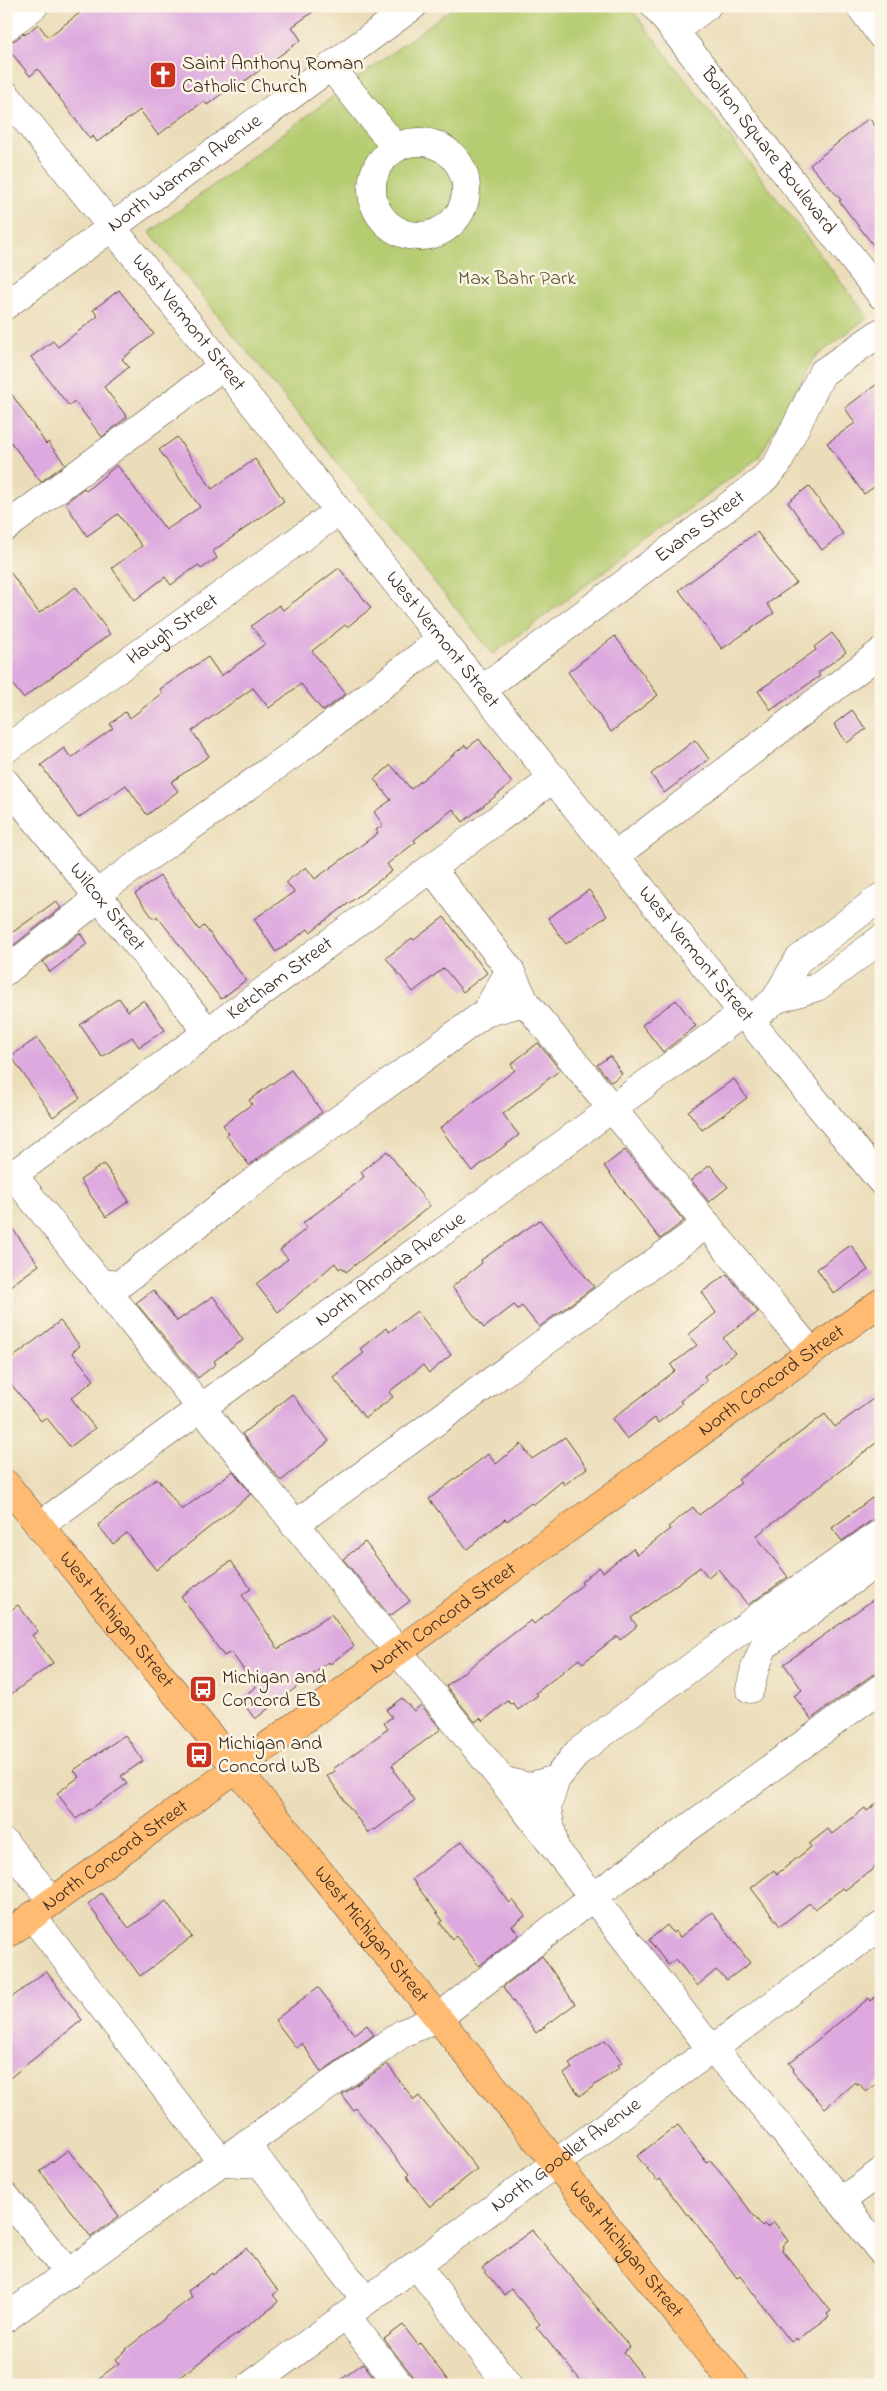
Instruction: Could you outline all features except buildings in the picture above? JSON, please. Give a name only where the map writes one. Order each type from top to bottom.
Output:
[{"type":"main road","name":"North Concord Street","points":[[6,1935],[235,1767],[881,1302]]},
{"type":"main road","name":"West Michigan Street","points":[[6,1484],[735,2385]]},
{"type":"street","points":[[6,27],[34,6]]},
{"type":"street","name":"North Warman Avenue","points":[[6,305],[412,6]]},
{"type":"street","name":"Bolton Square Boulevard","points":[[655,6],[881,295]]},
{"type":"street","points":[[674,31],[707,6]]},
{"type":"street","points":[[860,6],[881,35]]},
{"type":"street","points":[[331,67],[396,148]]},
{"type":"street","name":"West Vermont Street","points":[[6,95],[615,856],[881,1181]]},
{"type":"street","name":"Evans Street","points":[[483,689],[762,481],[776,465],[822,373],[881,332]]},
{"type":"street","points":[[6,527],[223,366]]},
{"type":"street","name":"Haugh Street","points":[[6,748],[339,512]]},
{"type":"street","points":[[6,971],[85,910],[96,894],[296,752],[442,639]]},
{"type":"street","points":[[615,856],[881,652]]},
{"type":"street","name":"Ketcham Street","points":[[10,1177],[554,778]]},
{"type":"street","name":"Wilcox Street","points":[[6,783],[208,1032]]},
{"type":"street","points":[[431,868],[510,970],[525,1002],[811,1352]]},
{"type":"street","points":[[775,1000],[798,960],[881,897]]},
{"type":"street","points":[[775,1000],[817,987],[881,940]]},
{"type":"street","points":[[485,1013],[510,970]]},
{"type":"street","name":"North Arnolda Avenue","points":[[39,1526],[613,1109],[746,1017],[775,1000]]},
{"type":"street","points":[[99,1283],[119,1285],[230,1198],[485,1013],[525,1002]]},
{"type":"street","points":[[10,1177],[99,1283],[502,1780],[711,2049],[742,2079],[842,2200],[881,2251]]},
{"type":"street","points":[[294,1524],[707,1224]]},
{"type":"street","points":[[555,1848],[547,1808],[556,1779],[578,1752],[765,1612],[881,1533]]},
{"type":"street","points":[[750,1689],[755,1668],[764,1646],[881,1559]]},
{"type":"street","points":[[6,2318],[222,2162],[253,2154],[403,2034],[438,2018],[593,1897],[881,1688]]},
{"type":"street","points":[[502,1780],[529,1787],[556,1779]]},
{"type":"street","points":[[6,1844],[42,1908],[222,2162]]},
{"type":"street","name":"North Goodlet Avenue","points":[[251,2385],[881,1926]]},
{"type":"street","points":[[253,2154],[356,2309],[400,2385]]},
{"type":"street","points":[[842,2200],[881,2172]]},
{"type":"street","points":[[6,2197],[69,2274]]},
{"type":"street","points":[[416,2264],[508,2385]]},
{"type":"green space","name":"Max Bahr Park","points":[[455,6],[629,6],[868,317],[814,358],[759,457],[493,654],[150,232]]},
{"type":"place","name":"Saint Anthony Roman Catholic Church","points":[[163,75]]},
{"type":"place","name":"Michigan and Concord EB","points":[[203,1689]]},
{"type":"place","name":"Michigan and Concord WB","points":[[199,1755]]}]
